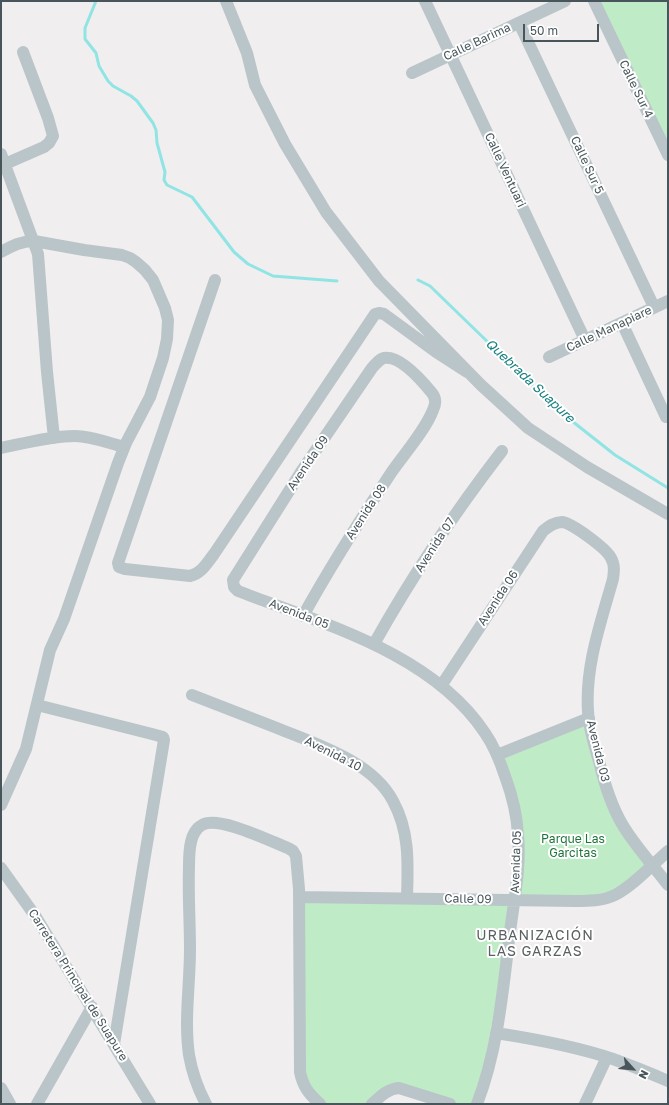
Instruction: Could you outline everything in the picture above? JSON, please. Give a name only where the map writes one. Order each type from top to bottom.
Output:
[{"type":"street","points":[[226,1],[247,53],[255,85],[285,144],[326,212],[379,281],[500,404],[540,436],[587,467],[668,514]]},
{"type":"street","name":"Calle Ventuari","points":[[425,1],[585,340]]},
{"type":"street","name":"Calle Barima","points":[[412,73],[565,1]]},
{"type":"street","name":"Calle Sur 4","points":[[594,1],[668,155]]},
{"type":"street","name":"Calle Sur 5","points":[[519,23],[654,307]]},
{"type":"street","points":[[23,52],[48,118],[53,136],[49,143],[44,147],[3,159],[38,254],[47,372],[54,438]]},
{"type":"street","points":[[1,252],[16,244],[26,241],[34,241],[122,255],[136,262],[145,270],[159,293],[168,320],[167,339],[163,358],[150,397],[124,447],[64,619],[50,650],[26,749],[1,805]]},
{"type":"street","points":[[215,280],[118,563],[119,567],[124,569],[190,576],[196,575],[203,568],[214,554],[375,314],[384,314],[436,352],[467,372]]},
{"type":"street","name":"Calle Manapiare","points":[[549,357],[668,301]]},
{"type":"street","points":[[622,323],[666,417]]},
{"type":"street","name":"Avenida 09","points":[[233,580],[301,472],[378,361],[383,358],[392,358],[406,366],[432,393],[435,402],[433,410]]},
{"type":"street","name":"Avenida 08","points":[[302,616],[351,535],[422,429],[433,410]]},
{"type":"street","points":[[1,448],[54,438],[76,436],[124,447]]},
{"type":"street","name":"Avenida 07","points":[[374,644],[406,588],[470,493],[502,450]]},
{"type":"street","name":"Avenida 06","points":[[441,686],[543,531],[554,524],[564,522],[581,532],[609,554]]},
{"type":"street","name":"Avenida 03","points":[[609,554],[612,558],[614,569],[613,579],[594,648],[591,665],[588,699],[589,718],[601,768],[617,813],[630,834],[668,885]]},
{"type":"street","name":"Avenida 05","points":[[233,580],[234,587],[238,592],[374,644],[412,666],[441,686],[462,704],[485,733],[498,755],[514,801],[519,854],[496,1033],[490,1062],[478,1104]]},
{"type":"street","name":"Avenida 10","points":[[192,695],[347,758],[369,773],[381,784],[393,801],[400,815],[407,843],[407,898]]},
{"type":"street","points":[[37,705],[163,737],[164,740],[114,1044]]},
{"type":"street","points":[[498,755],[589,718]]},
{"type":"street","points":[[206,1104],[198,1087],[188,1047],[190,950],[189,876],[191,842],[197,829],[207,823],[213,822],[224,824],[288,848],[293,851],[296,856],[299,897],[300,1072],[304,1088],[310,1096],[320,1104]]},
{"type":"street","name":"Calle 09","points":[[299,897],[575,901],[606,898],[624,889],[668,851]]},
{"type":"street","name":"Carretera Principal de Suapure","points":[[1,868],[36,917],[150,1104]]},
{"type":"street","points":[[37,1104],[92,1007]]},
{"type":"street","points":[[496,1033],[560,1044],[607,1057],[668,1080]]},
{"type":"street","points":[[585,1104],[607,1057]]},
{"type":"street","points":[[1,1088],[10,1104]]},
{"type":"street","points":[[372,1104],[385,1093],[392,1089],[399,1088],[450,1104]]},
{"type":"green space","points":[[594,1],[668,1],[668,155]]},
{"type":"green space","name":"Parque Las Garcitas","points":[[589,718],[606,785],[653,865],[615,895],[515,900],[477,1104],[450,1104],[399,1088],[372,1104],[320,1104],[304,1088],[299,897],[514,900],[519,853],[497,755]]},
{"type":"waterway","name":"Quebrada Suapure","points":[[96,1],[85,28],[85,39],[96,53],[99,66],[108,81],[113,86],[137,101],[153,123],[156,130],[157,143],[165,172],[164,180],[167,185],[192,197],[234,252],[248,264],[273,276],[337,281]]},
{"type":"waterway","name":"Quebrada Suapure","points":[[418,280],[430,286],[558,410],[615,455],[668,488]]},
{"type":"district","name":"URBANIZACIÓN LAS GARZAS","points":[[535,944]]}]
